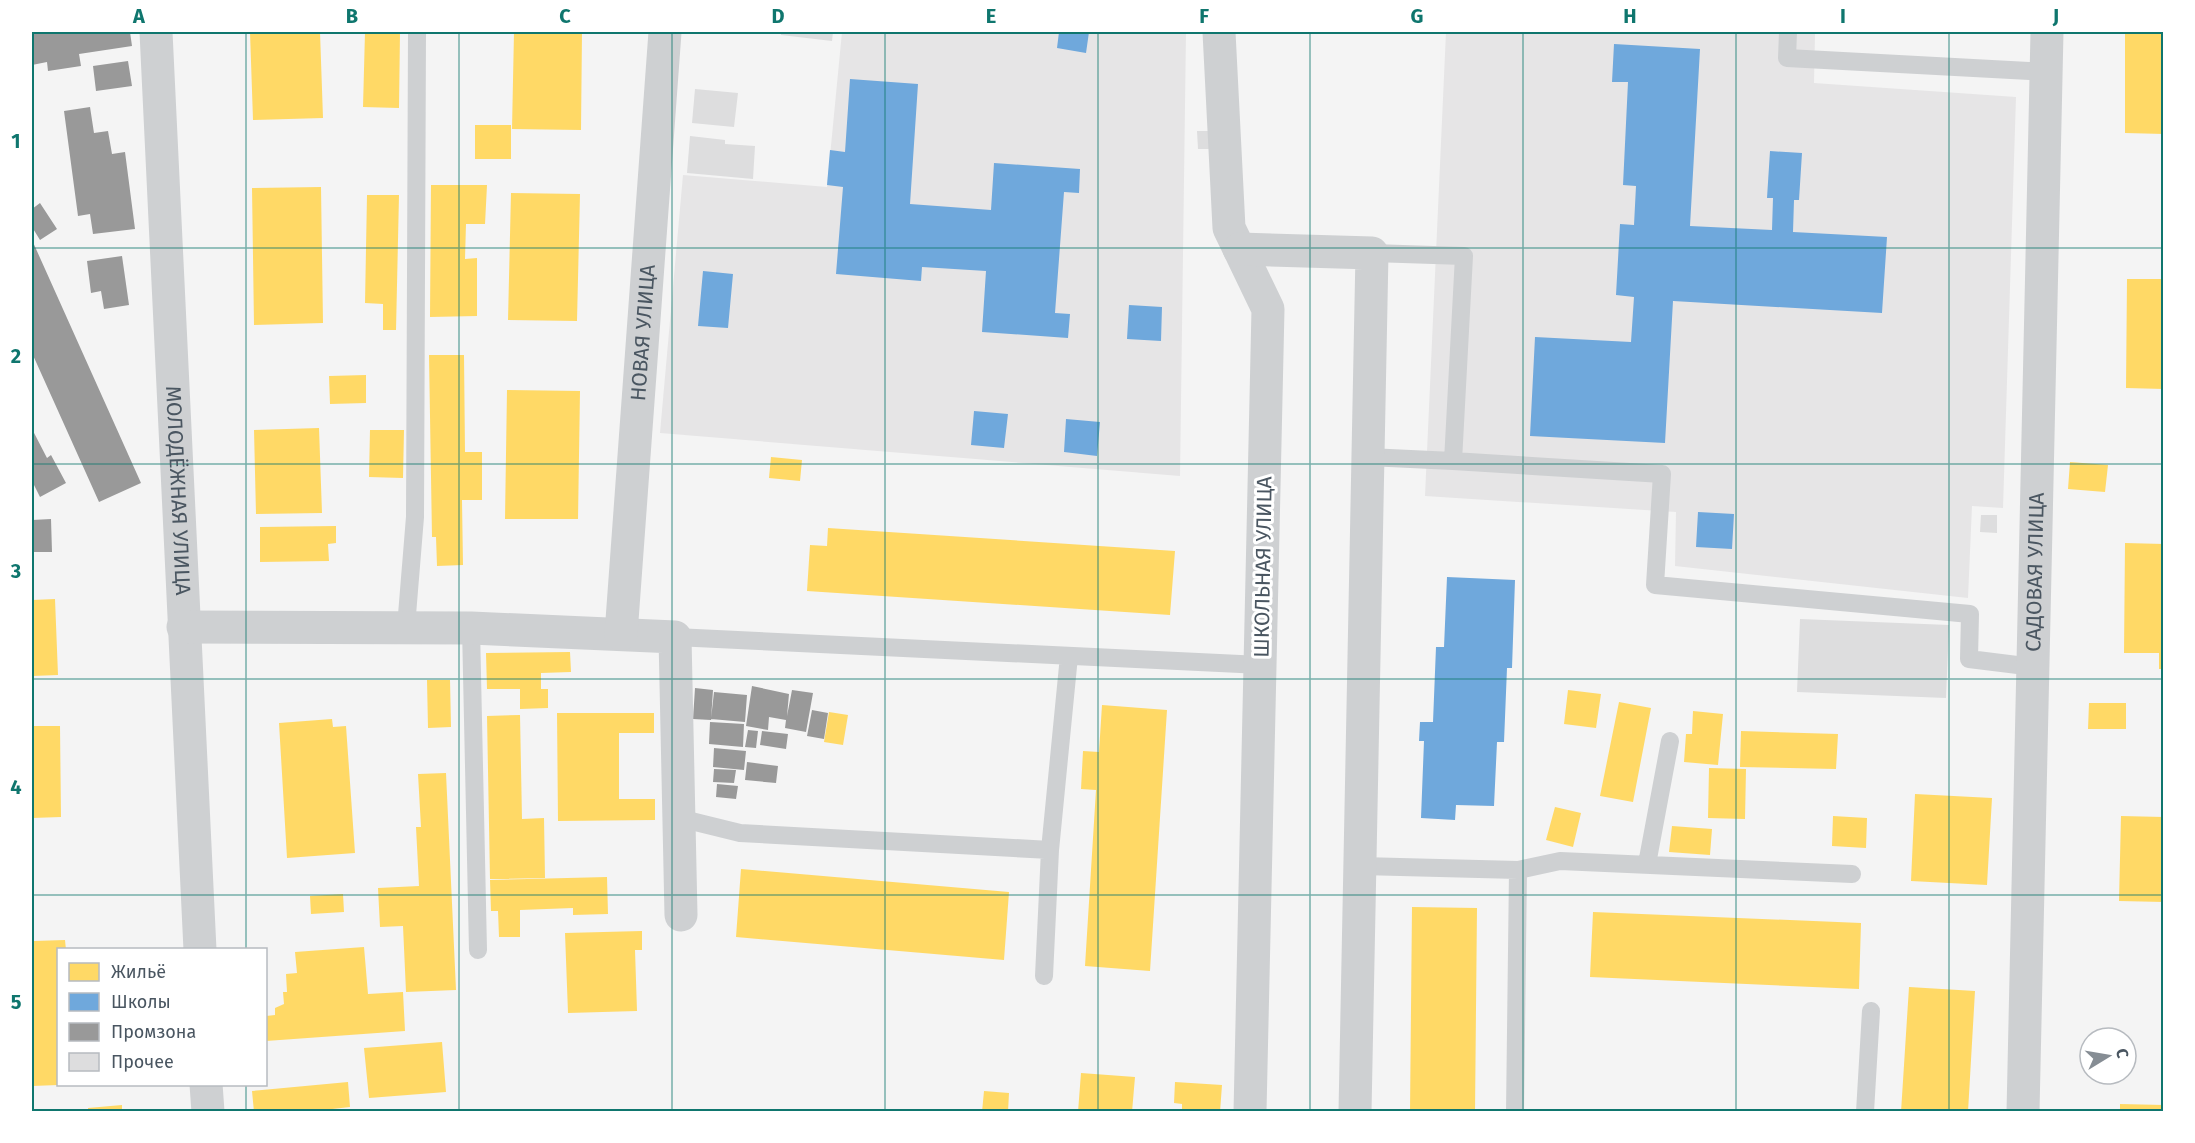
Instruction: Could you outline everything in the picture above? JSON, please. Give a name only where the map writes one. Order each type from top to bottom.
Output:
[{"type":"street","name":"МОЛОДЁЖНАЯ УЛИЦА","points":[[156,32],[200,948]]},
{"type":"street","name":"НОВАЯ УЛИЦА","points":[[621,634],[665,32]]},
{"type":"street","name":"ШКОЛЬНАЯ УЛИЦА","points":[[1218,32],[1229,228],[1268,309],[1250,1112]]},
{"type":"street","name":"САДОВАЯ УЛИЦА","points":[[2023,1112],[2048,32]]},
{"type":"street","points":[[1239,249],[1372,253],[1355,1112]]},
{"type":"street","points":[[183,627],[471,627],[675,637],[681,915]]},
{"type":"street","points":[[206,1086],[208,1112]]},
{"type":"lane","points":[[406,627],[416,517],[417,32]]},
{"type":"lane","points":[[1788,32],[1787,58],[2047,72]]},
{"type":"lane","points":[[1372,253],[1464,256],[1452,461]]},
{"type":"lane","points":[[1368,457],[1662,474],[1655,585],[1970,614],[1970,659],[2034,667]]},
{"type":"lane","points":[[471,627],[478,950]]},
{"type":"lane","points":[[675,637],[1261,665]]},
{"type":"lane","points":[[1044,976],[1050,850],[1069,656]]},
{"type":"lane","points":[[1647,864],[1670,741]]},
{"type":"lane","points":[[679,818],[740,833],[1050,850]]},
{"type":"lane","points":[[1361,866],[1518,870],[1560,861],[1852,874]]},
{"type":"lane","points":[[1515,1112],[1518,870]]},
{"type":"lane","points":[[1865,1112],[1871,1011]]},
{"type":"shaded area","points":[[842,32],[1186,32],[1180,476],[660,433],[683,175],[827,187]]},
{"type":"shaded area","points":[[1446,32],[1815,34],[1814,83],[2016,97],[2003,508],[1972,506],[1968,598],[1675,566],[1676,512],[1425,496]]},
{"type":"building: Жильё","points":[[250,32],[320,32],[323,118],[253,120]]},
{"type":"building: Жильё","points":[[365,32],[400,32],[399,108],[363,107]]},
{"type":"building: Жильё","points":[[514,32],[582,32],[581,130],[512,129]]},
{"type":"building: Жильё","points":[[2125,32],[2164,32],[2164,134],[2125,133]]},
{"type":"building: Жильё","points":[[475,125],[511,125],[511,159],[475,159]]},
{"type":"building: Жильё","points":[[431,185],[487,185],[485,224],[466,224],[465,259],[477,258],[477,316],[430,317]]},
{"type":"building: Жильё","points":[[321,187],[323,323],[254,325],[252,188]]},
{"type":"building: Жильё","points":[[511,193],[580,194],[577,321],[508,320]]},
{"type":"building: Жильё","points":[[367,195],[399,195],[396,330],[383,330],[383,304],[365,303]]},
{"type":"building: Жильё","points":[[2127,279],[2164,279],[2164,389],[2126,388]]},
{"type":"building: Жильё","points":[[429,355],[464,355],[465,452],[482,452],[482,500],[462,500],[463,565],[437,566],[436,537],[432,537]]},
{"type":"building: Жильё","points":[[366,375],[366,403],[330,404],[329,376]]},
{"type":"building: Жильё","points":[[507,390],[580,391],[578,519],[505,519]]},
{"type":"building: Жильё","points":[[319,428],[322,513],[256,514],[254,430]]},
{"type":"building: Жильё","points":[[370,430],[404,430],[403,478],[369,477]]},
{"type":"building: Жильё","points":[[771,457],[802,460],[800,481],[769,478]]},
{"type":"building: Жильё","points":[[2070,462],[2108,465],[2105,492],[2068,489]]},
{"type":"building: Жильё","points":[[336,526],[336,543],[328,544],[329,561],[260,562],[260,527]]},
{"type":"building: Жильё","points":[[828,528],[1175,551],[1170,615],[807,591],[810,545],[827,546]]},
{"type":"building: Жильё","points":[[2125,543],[2164,544],[2164,669],[2159,669],[2159,653],[2124,653]]},
{"type":"building: Жильё","points":[[55,599],[58,675],[32,676],[32,600]]},
{"type":"building: Жильё","points":[[570,652],[571,672],[541,673],[541,689],[548,689],[548,708],[520,709],[520,689],[487,689],[486,653]]},
{"type":"building: Жильё","points":[[427,680],[450,680],[451,727],[428,728]]},
{"type":"building: Жильё","points":[[1568,690],[1601,694],[1596,728],[1564,724]]},
{"type":"building: Жильё","points":[[1619,702],[1651,708],[1633,802],[1600,796]]},
{"type":"building: Жильё","points":[[2089,703],[2126,703],[2126,729],[2088,729]]},
{"type":"building: Жильё","points":[[1102,705],[1167,710],[1150,971],[1085,966],[1096,790],[1081,789],[1083,751],[1099,752]]},
{"type":"building: Жильё","points":[[1693,711],[1723,714],[1718,765],[1684,762],[1686,734],[1692,734]]},
{"type":"building: Жильё","points":[[829,712],[848,715],[843,745],[824,742]]},
{"type":"building: Жильё","points":[[557,713],[654,713],[654,733],[619,733],[619,799],[655,799],[655,820],[558,821]]},
{"type":"building: Жильё","points":[[520,715],[522,819],[544,818],[545,878],[490,879],[487,716]]},
{"type":"building: Жильё","points":[[332,719],[333,727],[346,726],[355,853],[287,858],[279,723]]},
{"type":"building: Жильё","points":[[32,726],[60,726],[61,817],[32,818]]},
{"type":"building: Жильё","points":[[1741,731],[1838,734],[1836,769],[1740,767]]},
{"type":"building: Жильё","points":[[1709,768],[1746,769],[1745,819],[1708,818]]},
{"type":"building: Жильё","points":[[446,773],[456,990],[406,992],[403,926],[380,927],[378,888],[419,886],[416,827],[421,827],[418,774]]},
{"type":"building: Жильё","points":[[1915,794],[1992,798],[1987,885],[1911,881]]},
{"type":"building: Жильё","points":[[1555,807],[1581,813],[1573,847],[1546,840]]},
{"type":"building: Жильё","points":[[1833,816],[1867,818],[1866,848],[1832,846]]},
{"type":"building: Жильё","points":[[2121,816],[2164,817],[2164,902],[2119,901]]},
{"type":"building: Жильё","points":[[1672,826],[1712,829],[1710,855],[1669,852]]},
{"type":"building: Жильё","points":[[741,869],[1009,892],[1004,960],[736,937]]},
{"type":"building: Жильё","points":[[607,877],[608,914],[573,915],[573,908],[520,910],[520,937],[499,937],[498,911],[491,911],[490,880]]},
{"type":"building: Жильё","points":[[343,894],[344,912],[311,914],[310,896]]},
{"type":"building: Жильё","points":[[1412,907],[1477,908],[1475,1112],[1410,1112]]},
{"type":"building: Жильё","points":[[1593,912],[1861,923],[1859,989],[1590,977]]},
{"type":"building: Жильё","points":[[33,926],[34,941],[65,940],[66,948],[57,948],[57,1085],[32,1086]]},
{"type":"building: Жильё","points":[[642,931],[642,950],[635,950],[637,1011],[568,1013],[565,933]]},
{"type":"building: Жильё","points":[[364,947],[368,994],[403,992],[405,1031],[267,1041],[267,1016],[275,1015],[275,1008],[284,1004],[283,992],[287,992],[286,974],[297,973],[295,952]]},
{"type":"building: Жильё","points":[[1909,987],[1975,991],[1968,1112],[1901,1112]]},
{"type":"building: Жильё","points":[[442,1042],[446,1092],[369,1098],[364,1048]]},
{"type":"building: Жильё","points":[[1081,1073],[1135,1077],[1132,1112],[1078,1112]]},
{"type":"building: Жильё","points":[[348,1082],[350,1107],[306,1112],[254,1112],[252,1091]]},
{"type":"building: Жильё","points":[[1175,1082],[1222,1085],[1220,1112],[1182,1112],[1182,1104],[1174,1103]]},
{"type":"building: Жильё","points":[[984,1091],[1009,1093],[1008,1112],[982,1112]]},
{"type":"building: Жильё","points":[[2120,1104],[2164,1105],[2164,1112],[2120,1112]]},
{"type":"building: Жильё","points":[[122,1105],[122,1112],[88,1112],[88,1108]]},
{"type":"building: Школы","points":[[1059,32],[1089,32],[1086,53],[1057,48]]},
{"type":"building: Школы","points":[[1614,44],[1700,49],[1690,226],[1772,230],[1773,198],[1767,198],[1770,151],[1802,153],[1799,200],[1794,200],[1793,232],[1887,237],[1882,313],[1673,301],[1665,443],[1530,436],[1535,337],[1631,342],[1634,297],[1616,295],[1620,224],[1634,225],[1636,186],[1623,185],[1628,82],[1612,82]]},
{"type":"building: Школы","points":[[850,79],[918,84],[910,204],[991,210],[994,163],[1080,169],[1079,193],[1064,192],[1055,313],[1070,314],[1068,338],[982,332],[986,271],[922,267],[921,281],[836,274],[843,187],[827,185],[830,150],[845,152]]},
{"type":"building: Школы","points":[[703,271],[733,274],[728,328],[698,326]]},
{"type":"building: Школы","points":[[1129,305],[1162,307],[1161,341],[1127,339]]},
{"type":"building: Школы","points":[[974,411],[1008,414],[1004,448],[971,445]]},
{"type":"building: Школы","points":[[1066,419],[1100,422],[1097,456],[1064,452]]},
{"type":"building: Школы","points":[[1698,512],[1734,514],[1732,549],[1696,547]]},
{"type":"building: Школы","points":[[1447,577],[1515,580],[1512,668],[1507,668],[1504,742],[1497,742],[1494,806],[1456,805],[1455,820],[1421,818],[1424,741],[1419,741],[1420,722],[1433,722],[1436,647],[1444,647]]},
{"type":"building: Промзона","points":[[32,32],[130,32],[132,46],[79,54],[81,66],[48,71],[47,62],[32,65]]},
{"type":"building: Промзона","points":[[128,61],[132,86],[96,91],[93,66]]},
{"type":"building: Промзона","points":[[90,107],[94,133],[108,131],[112,154],[125,152],[135,229],[93,234],[90,214],[78,216],[64,111]]},
{"type":"building: Промзона","points":[[40,203],[57,229],[40,240],[32,227],[32,209]]},
{"type":"building: Промзона","points":[[32,240],[141,483],[99,502],[32,353]]},
{"type":"building: Промзона","points":[[122,256],[129,305],[104,309],[101,291],[91,293],[87,261]]},
{"type":"building: Промзона","points":[[32,429],[47,458],[51,455],[66,483],[40,497],[32,481]]},
{"type":"building: Промзона","points":[[51,519],[52,552],[32,552],[32,520]]},
{"type":"building: Промзона","points":[[752,686],[789,694],[787,716],[792,690],[813,693],[806,732],[785,728],[786,720],[769,717],[768,730],[746,726]]},
{"type":"building: Промзона","points":[[695,688],[713,690],[711,720],[693,719]]},
{"type":"building: Промзона","points":[[714,692],[747,695],[745,722],[711,719]]},
{"type":"building: Промзона","points":[[812,710],[828,713],[824,739],[807,736]]},
{"type":"building: Промзона","points":[[710,722],[744,724],[743,747],[709,744]]},
{"type":"building: Промзона","points":[[748,730],[758,731],[756,748],[745,747]]},
{"type":"building: Промзона","points":[[762,731],[788,734],[786,749],[760,745]]},
{"type":"building: Промзона","points":[[714,748],[746,751],[744,770],[713,767]]},
{"type":"building: Промзона","points":[[747,762],[778,766],[776,783],[745,780]]},
{"type":"building: Промзона","points":[[714,769],[736,770],[734,783],[713,782]]},
{"type":"building: Промзона","points":[[717,784],[738,786],[736,799],[716,797]]},
{"type":"building: Прочее","points":[[781,32],[833,32],[832,41],[781,35]]},
{"type":"building: Прочее","points":[[695,89],[738,93],[734,127],[692,123]]},
{"type":"building: Прочее","points":[[1197,131],[1211,131],[1211,149],[1198,149]]},
{"type":"building: Прочее","points":[[690,136],[725,140],[725,144],[755,146],[753,179],[687,173]]},
{"type":"building: Прочее","points":[[1981,515],[1997,515],[1997,533],[1980,532]]},
{"type":"building: Прочее","points":[[1800,619],[1949,625],[1946,698],[1797,692]]}]
